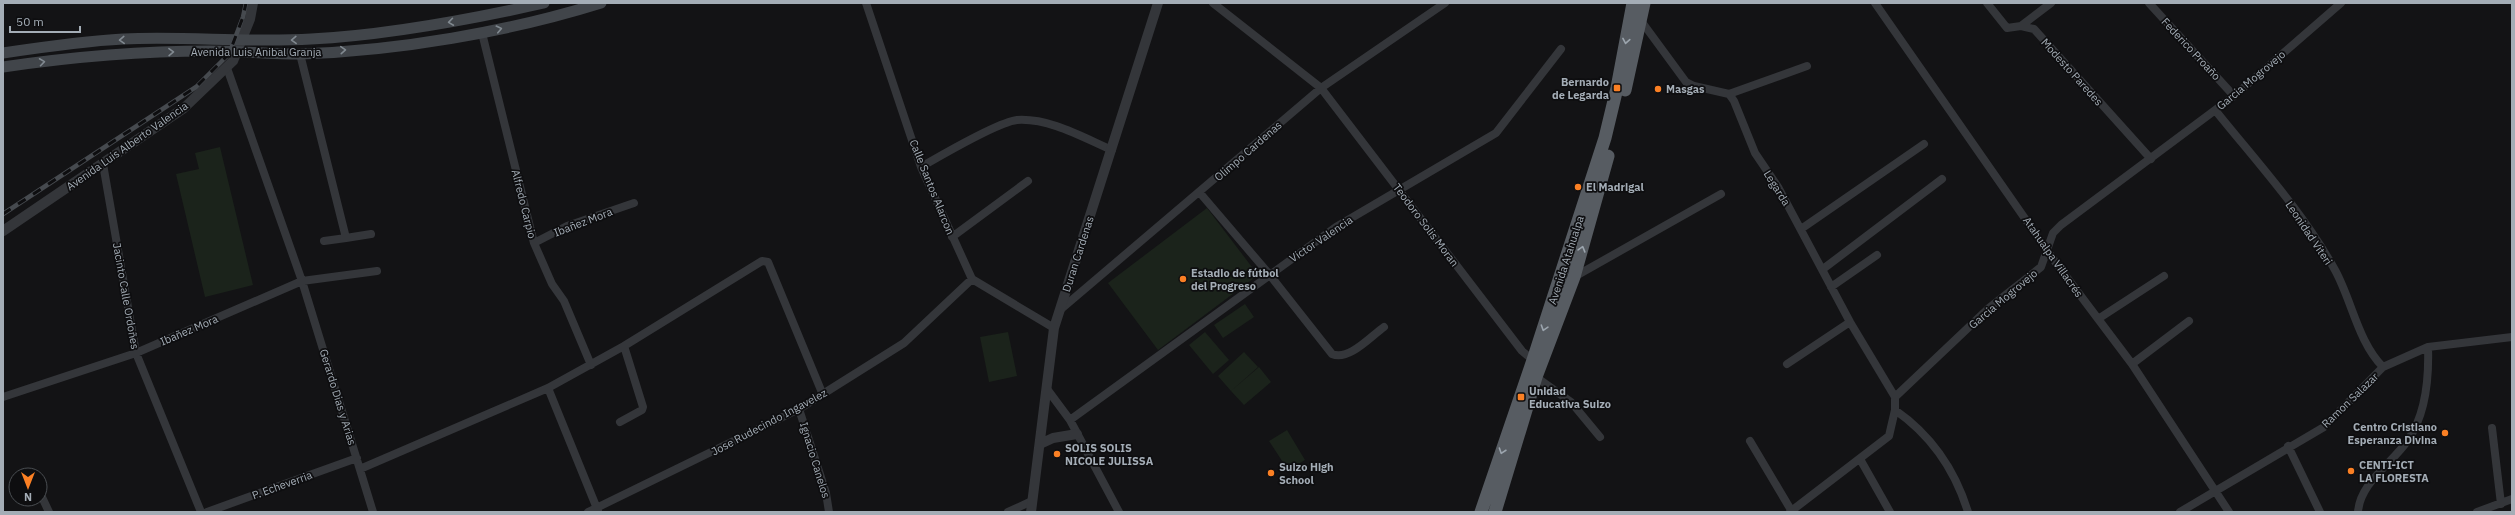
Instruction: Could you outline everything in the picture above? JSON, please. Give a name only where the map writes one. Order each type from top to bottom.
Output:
[{"type":"highway","name":"Avenida Atahualpa","points":[[1481,512],[1533,360],[1605,138],[1635,12],[1644,3]]},
{"type":"highway","name":"Avenida Atahualpa","points":[[1494,512],[1517,445],[1536,377],[1574,277],[1620,113],[1635,12]]},
{"type":"main road","name":"Avenida Luis Anibal Granja","points":[[3,53],[124,39],[209,39],[242,42],[312,39],[371,33],[482,17],[544,3]]},
{"type":"main road","name":"Avenida Luis Anibal Granja","points":[[3,67],[125,53],[237,52],[300,54],[372,48],[482,33],[570,13],[601,3]]},
{"type":"street","name":"Avenida Luis Alberto Valencia","points":[[3,231],[184,108],[227,68],[242,42],[253,3]]},
{"type":"street","name":"Calle Santos Alarcon","points":[[866,3],[921,167],[972,279]]},
{"type":"street","name":"Duran Cardenas","points":[[1031,512],[1054,328],[1158,3]]},
{"type":"street","name":"Teodoro Solis Moran","points":[[1213,3],[1321,88],[1522,351],[1533,360]]},
{"type":"street","name":"Olimpo Cardenas","points":[[1060,310],[1200,194],[1321,88],[1445,3]]},
{"type":"street","name":"Atahualpa Villacrés","points":[[1875,3],[2048,249],[2056,263],[2132,364],[2229,512]]},
{"type":"street","name":"Modesto Paredes","points":[[1987,3],[2007,28],[2021,26],[2034,29],[2151,159]]},
{"type":"street","points":[[2021,26],[2051,3]]},
{"type":"street","name":"Federico Proaño","points":[[2149,3],[2234,96]]},
{"type":"street","name":"Garcia Mogrovejo","points":[[1895,397],[1990,308],[2041,267],[2053,233],[2061,225],[2234,96],[2341,3]]},
{"type":"street","points":[[1635,12],[1686,82],[1694,86],[1729,94],[1807,66]]},
{"type":"street","name":"Alfredo Carpio","points":[[482,33],[534,243],[552,284],[564,301],[591,365]]},
{"type":"street","name":"Victor Valencia","points":[[1070,420],[1269,274],[1336,227],[1496,133],[1560,49]]},
{"type":"street","points":[[300,54],[346,238]]},
{"type":"street","name":"Gerardo Dias y Arias","points":[[227,68],[302,281],[373,512]]},
{"type":"street","name":"Legarda","points":[[1729,94],[1752,146],[1801,229],[1850,322],[1895,397]]},
{"type":"street","name":"Leonidad Viteri","points":[[2215,110],[2294,209],[2335,270],[2372,356],[2383,367]]},
{"type":"street","points":[[921,167],[951,150],[1016,120],[1052,125],[1112,150]]},
{"type":"street","points":[[1801,229],[1924,144]]},
{"type":"street","name":"Jacinto Calle Ordoñes","points":[[103,164],[136,353],[201,512]]},
{"type":"street","points":[[1823,269],[1942,179]]},
{"type":"street","points":[[952,237],[1028,181]]},
{"type":"street","points":[[1200,194],[1269,274],[1332,354],[1339,357],[1347,355],[1384,327]]},
{"type":"street","points":[[1574,277],[1721,194]]},
{"type":"street","name":"Ibañez Mora","points":[[534,243],[567,226],[634,203]]},
{"type":"street","points":[[324,241],[371,234]]},
{"type":"street","points":[[1831,287],[1877,255]]},
{"type":"street","points":[[360,468],[548,388],[624,346],[756,264],[768,262],[823,395]]},
{"type":"street","name":"Ibañez Mora","points":[[3,397],[136,353],[302,281],[377,271]]},
{"type":"street","points":[[2098,319],[2164,276]]},
{"type":"street","points":[[972,279],[1054,328]]},
{"type":"street","name":"Jose Rudecindo Ingavelez","points":[[588,512],[598,509],[799,409],[823,395],[904,343],[972,279]]},
{"type":"street","points":[[2132,364],[2188,321]]},
{"type":"street","points":[[1787,364],[1850,322]]},
{"type":"street","name":"Ramon Salazar","points":[[2180,512],[2288,446],[2324,427],[2383,367],[2428,347],[2512,337]]},
{"type":"street","points":[[620,422],[643,408],[624,346]]},
{"type":"street","points":[[2358,512],[2358,503],[2364,492],[2409,439],[2418,417],[2428,367],[2428,347]]},
{"type":"street","points":[[1536,377],[1571,402],[1600,437]]},
{"type":"street","points":[[548,388],[598,509]]},
{"type":"street","points":[[1047,389],[1070,420],[1119,512]]},
{"type":"street","points":[[1750,441],[1790,511],[1860,459],[1888,436],[1895,410],[1895,397]]},
{"type":"street","name":"Ignacio Canelos","points":[[799,409],[826,493],[829,512]]},
{"type":"street","points":[[1895,410],[1934,445],[1961,489],[1968,512]]},
{"type":"street","points":[[2492,428],[2501,504]]},
{"type":"street","points":[[1040,444],[1053,438],[1077,434]]},
{"type":"street","points":[[2288,446],[2320,512]]},
{"type":"street","name":"P. Echeverria","points":[[207,512],[357,458]]},
{"type":"street","points":[[1860,459],[1890,512]]},
{"type":"street","points":[[2476,512],[2512,500]]},
{"type":"street","points":[[1008,512],[1032,501]]},
{"type":"shaded area","points":[[220,147],[253,285],[205,297],[176,174],[199,169],[195,153]]},
{"type":"shaded area","name":"Estadio de fútbol del Progreso","points":[[1207,208],[1258,275],[1158,350],[1108,283]]},
{"type":"shaded area","points":[[1245,304],[1254,317],[1223,338],[1214,325]]},
{"type":"shaded area","points":[[1008,332],[1017,376],[989,382],[980,337]]},
{"type":"shaded area","points":[[1205,332],[1229,360],[1213,374],[1189,345]]},
{"type":"shaded area","points":[[1244,352],[1258,367],[1231,391],[1218,376]]},
{"type":"shaded area","points":[[1259,367],[1271,382],[1244,405],[1231,391]]},
{"type":"shaded area","points":[[1287,430],[1305,460],[1288,470],[1269,441]]},
{"type":"railway","points":[[3,214],[196,87],[229,54],[243,17],[246,3]]},
{"type":"place","name":"Bernardo de Legarda","points":[[1617,88]]},
{"type":"place","name":"Masgas","points":[[1658,89]]},
{"type":"place","name":"El Madrigal","points":[[1578,187]]},
{"type":"place","name":"Estadio de fútbol del Progreso","points":[[1183,279]]},
{"type":"place","name":"Unidad Educativa Suizo","points":[[1521,397]]},
{"type":"place","name":"Centro Cristiano Esperanza Divina","points":[[2445,433]]},
{"type":"place","name":"SOLIS SOLIS NICOLE JULISSA","points":[[1057,454]]},
{"type":"place","name":"CENTI-ICT LA FLORESTA","points":[[2351,471]]},
{"type":"place","name":"Suizo High School","points":[[1271,473]]}]
